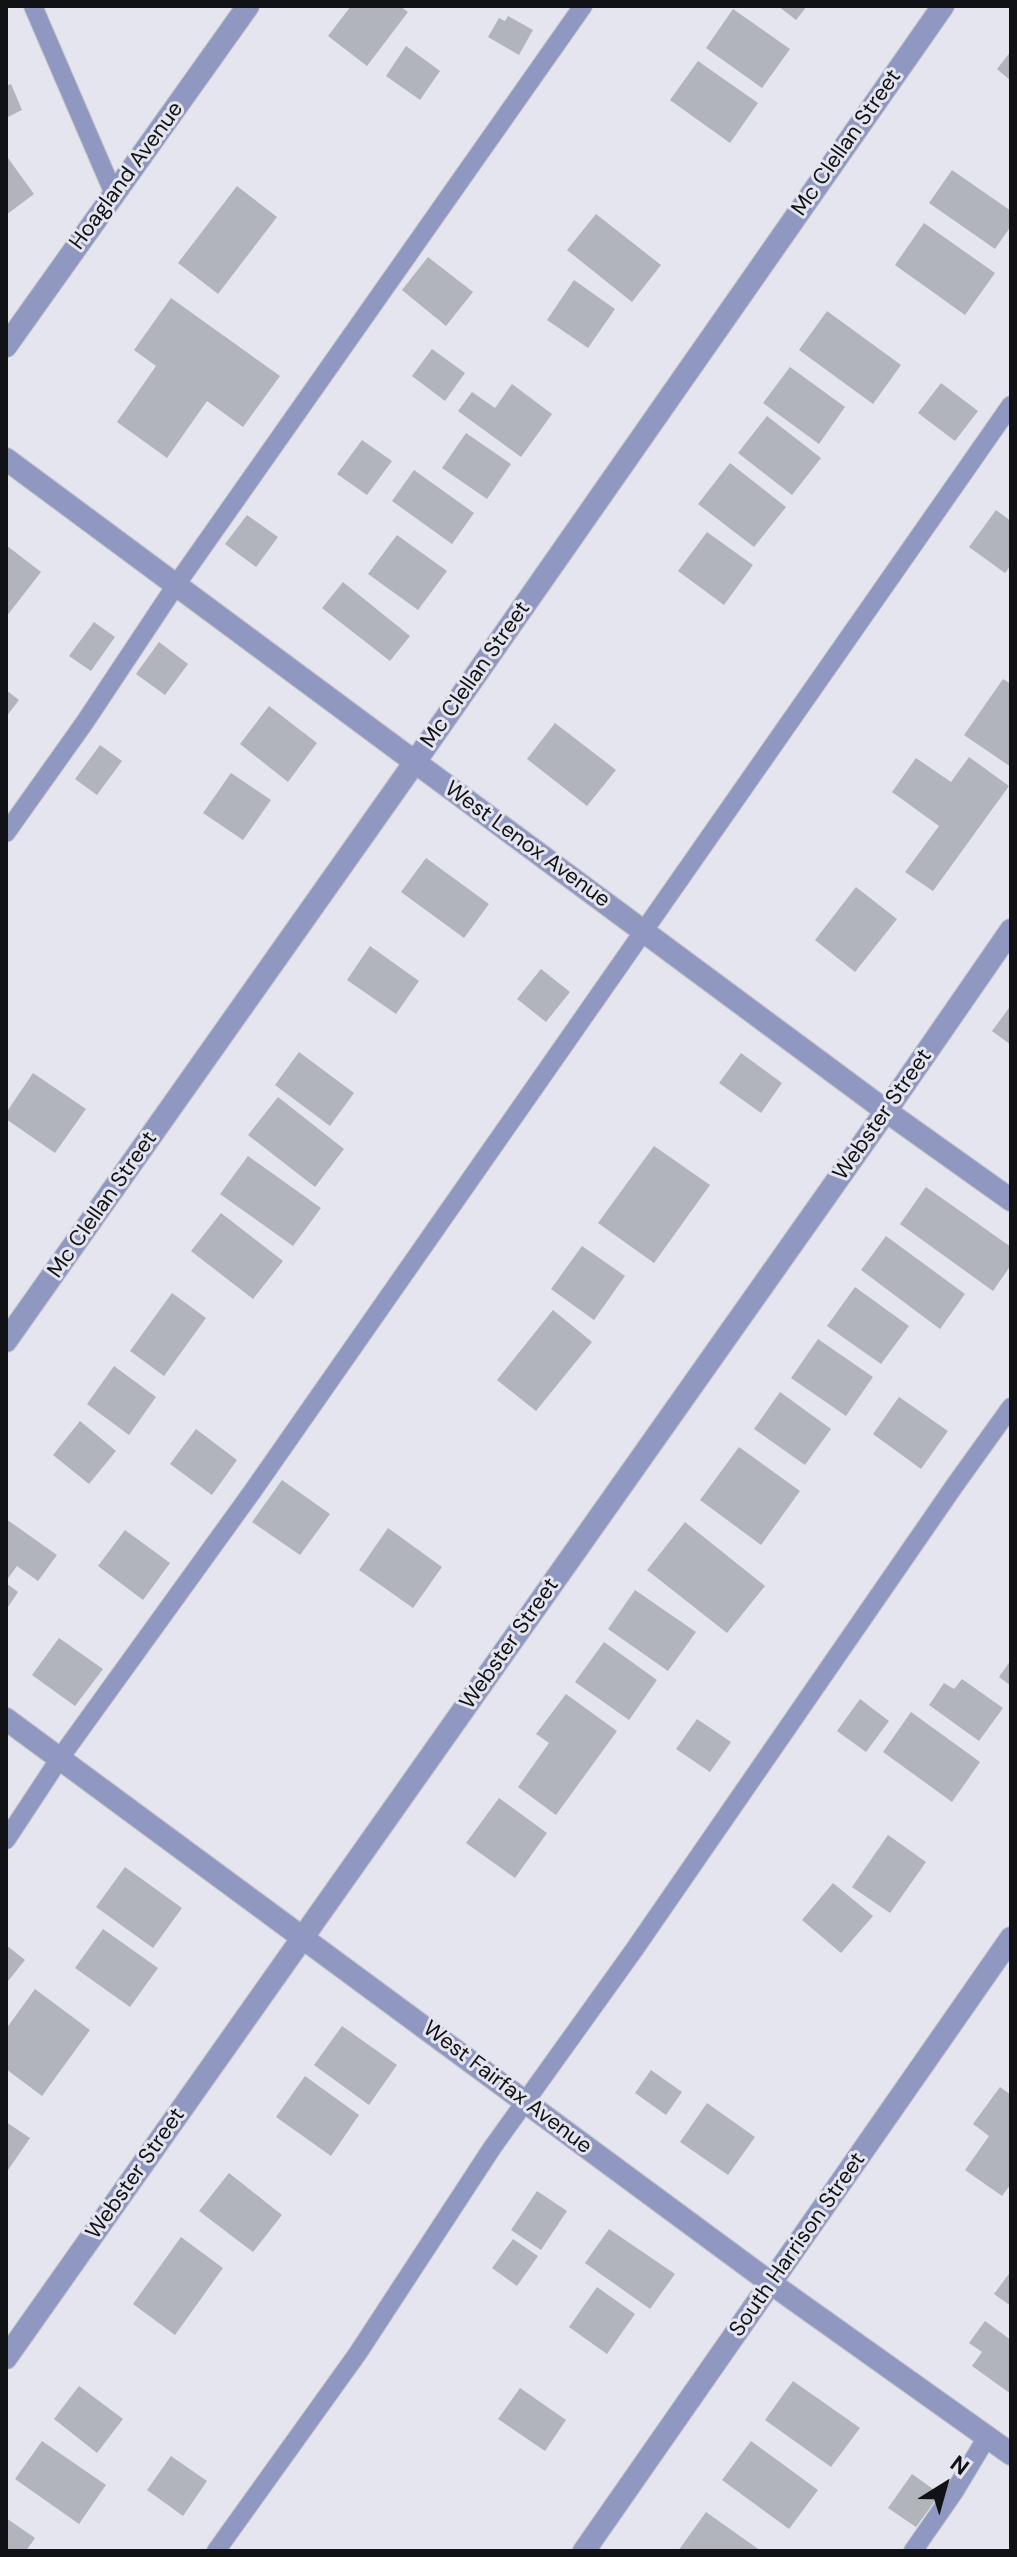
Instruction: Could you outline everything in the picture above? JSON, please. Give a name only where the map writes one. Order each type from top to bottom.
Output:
[{"type":"street","name":"Hoagland Avenue","points":[[6,346],[248,6]]},
{"type":"street","name":"Mc Clellan Street","points":[[6,1341],[943,6]]},
{"type":"street","name":"West Lenox Avenue","points":[[6,459],[886,1111],[1011,1200]]},
{"type":"street","name":"Webster Street","points":[[6,2358],[1011,930]]},
{"type":"street","name":"West Fairfax Avenue","points":[[6,1719],[772,2284],[1011,2454]]},
{"type":"street","name":"South Harrison Street","points":[[584,2551],[1011,1938]]},
{"type":"lane","points":[[33,6],[114,194]]},
{"type":"lane","points":[[6,833],[85,722],[176,585],[583,6]]},
{"type":"lane","points":[[6,1840],[60,1758],[252,1492],[1011,405]]},
{"type":"lane","points":[[216,2551],[358,2353],[492,2148],[527,2103],[1011,1407]]},
{"type":"lane","points":[[913,2551],[987,2437]]},
{"type":"building","points":[[351,6],[400,6],[408,12],[367,66],[328,36]]},
{"type":"building","points":[[778,6],[807,6],[796,20]]},
{"type":"building","points":[[733,9],[790,49],[762,88],[706,48]]},
{"type":"building","points":[[508,16],[533,30],[519,55],[488,37],[499,18],[505,21]]},
{"type":"building","points":[[406,46],[440,71],[420,100],[386,76]]},
{"type":"building","points":[[1011,51],[1011,81],[997,69]]},
{"type":"building","points":[[698,61],[758,103],[730,143],[670,100]]},
{"type":"building","points":[[11,84],[22,110],[6,118],[6,86]]},
{"type":"building","points":[[8,158],[34,194],[6,215],[6,160]]},
{"type":"building","points":[[952,170],[1011,211],[1011,226],[995,249],[929,203]]},
{"type":"building","points":[[237,186],[277,217],[218,294],[178,263]]},
{"type":"building","points":[[596,214],[661,265],[632,302],[567,250]]},
{"type":"building","points":[[924,223],[995,273],[965,315],[895,265]]},
{"type":"building","points":[[428,257],[473,292],[446,326],[402,290]]},
{"type":"building","points":[[574,280],[615,309],[588,348],[547,320]]},
{"type":"building","points":[[171,298],[280,376],[243,427],[207,401],[167,458],[117,422],[156,366],[134,350]]},
{"type":"building","points":[[827,311],[901,365],[873,404],[799,350]]},
{"type":"building","points":[[432,349],[465,373],[445,401],[412,376]]},
{"type":"building","points":[[790,367],[845,407],[819,444],[763,403]]},
{"type":"building","points":[[941,383],[978,411],[955,441],[918,413]]},
{"type":"building","points":[[512,384],[552,414],[521,457],[458,411],[472,392],[495,408]]},
{"type":"building","points":[[767,416],[821,458],[792,495],[738,453]]},
{"type":"building","points":[[466,433],[511,464],[487,499],[442,468]]},
{"type":"building","points":[[362,440],[392,461],[367,495],[337,474]]},
{"type":"building","points":[[730,463],[786,507],[754,547],[698,504]]},
{"type":"building","points":[[414,470],[474,513],[452,544],[392,501]]},
{"type":"building","points":[[996,510],[1011,521],[1011,565],[1005,573],[969,547]]},
{"type":"building","points":[[247,515],[278,537],[256,567],[225,544]]},
{"type":"building","points":[[707,532],[753,565],[724,605],[678,571]]},
{"type":"building","points":[[397,535],[447,571],[418,610],[368,574]]},
{"type":"building","points":[[6,545],[41,572],[6,617]]},
{"type":"building","points":[[343,582],[410,636],[390,661],[322,608]]},
{"type":"building","points":[[94,622],[115,637],[91,671],[69,656]]},
{"type":"building","points":[[159,642],[188,664],[165,695],[136,674]]},
{"type":"building","points":[[1003,679],[1011,684],[1011,767],[964,735]]},
{"type":"building","points":[[6,690],[19,700],[6,717]]},
{"type":"building","points":[[269,706],[317,743],[288,782],[240,744]]},
{"type":"building","points":[[555,723],[616,770],[587,806],[527,759]]},
{"type":"building","points":[[100,745],[122,761],[97,795],[75,779]]},
{"type":"building","points":[[969,757],[1009,786],[933,891],[905,872],[939,826],[892,792],[916,758],[951,782]]},
{"type":"building","points":[[231,773],[271,800],[243,840],[203,813]]},
{"type":"building","points":[[426,858],[489,904],[464,938],[401,892]]},
{"type":"building","points":[[856,887],[897,919],[855,972],[815,940]]},
{"type":"building","points":[[370,946],[419,981],[396,1014],[347,980]]},
{"type":"building","points":[[541,969],[570,992],[546,1022],[517,999]]},
{"type":"building","points":[[1009,1008],[1011,1010],[1011,1045],[992,1031]]},
{"type":"building","points":[[299,1052],[354,1093],[330,1126],[275,1085]]},
{"type":"building","points":[[741,1053],[782,1083],[761,1113],[719,1083]]},
{"type":"building","points":[[33,1073],[86,1109],[55,1153],[6,1119],[6,1113]]},
{"type":"building","points":[[278,1097],[344,1149],[315,1187],[248,1135]]},
{"type":"building","points":[[654,1146],[710,1185],[654,1263],[598,1223]]},
{"type":"building","points":[[248,1156],[321,1208],[293,1246],[220,1194]]},
{"type":"building","points":[[926,1187],[1011,1247],[1011,1265],[993,1291],[900,1224]]},
{"type":"building","points":[[221,1213],[283,1261],[253,1299],[191,1251]]},
{"type":"building","points":[[886,1236],[965,1294],[940,1329],[861,1270]]},
{"type":"building","points":[[582,1246],[625,1276],[594,1320],[551,1289]]},
{"type":"building","points":[[855,1287],[909,1326],[881,1364],[827,1326]]},
{"type":"building","points":[[172,1293],[206,1318],[164,1376],[130,1351]]},
{"type":"building","points":[[553,1310],[592,1342],[536,1411],[497,1380]]},
{"type":"building","points":[[818,1339],[873,1377],[846,1416],[791,1378]]},
{"type":"building","points":[[114,1366],[156,1397],[129,1435],[87,1404]]},
{"type":"building","points":[[780,1392],[831,1429],[805,1465],[754,1429]]},
{"type":"building","points":[[899,1397],[948,1431],[921,1469],[873,1434]]},
{"type":"building","points":[[80,1421],[116,1451],[89,1484],[53,1455]]},
{"type":"building","points":[[196,1429],[237,1460],[212,1495],[170,1464]]},
{"type":"building","points":[[739,1447],[800,1491],[761,1545],[700,1500]]},
{"type":"building","points":[[282,1480],[330,1514],[300,1555],[252,1522]]},
{"type":"building","points":[[6,1519],[57,1555],[38,1581],[17,1566],[6,1581]]},
{"type":"building","points":[[685,1522],[765,1586],[727,1633],[647,1570]]},
{"type":"building","points":[[388,1528],[442,1567],[413,1608],[359,1570]]},
{"type":"building","points":[[125,1530],[170,1563],[143,1600],[98,1566]]},
{"type":"building","points":[[6,1583],[18,1592],[6,1610]]},
{"type":"building","points":[[635,1590],[696,1632],[668,1671],[608,1629]]},
{"type":"building","points":[[59,1638],[103,1669],[75,1706],[32,1675]]},
{"type":"building","points":[[604,1642],[657,1680],[629,1720],[575,1682]]},
{"type":"building","points":[[1011,1660],[1011,1686],[999,1677]]},
{"type":"building","points":[[962,1679],[1003,1708],[979,1741],[929,1705],[944,1683],[954,1689]]},
{"type":"building","points":[[566,1694],[617,1731],[556,1815],[518,1787],[549,1743],[536,1734]]},
{"type":"building","points":[[860,1699],[889,1721],[866,1752],[837,1731]]},
{"type":"building","points":[[911,1712],[980,1762],[952,1802],[883,1752]]},
{"type":"building","points":[[697,1719],[731,1742],[710,1772],[676,1749]]},
{"type":"building","points":[[499,1798],[547,1833],[515,1878],[466,1843]]},
{"type":"building","points":[[888,1835],[926,1862],[890,1913],[852,1887]]},
{"type":"building","points":[[125,1867],[182,1908],[153,1948],[96,1907]]},
{"type":"building","points":[[833,1883],[873,1916],[841,1953],[802,1920]]},
{"type":"building","points":[[103,1929],[158,1968],[130,2007],[75,1968]]},
{"type":"building","points":[[6,1945],[25,1960],[8,1981],[6,1980]]},
{"type":"building","points":[[35,1989],[90,2030],[42,2096],[6,2069],[6,2029]]},
{"type":"building","points":[[342,2026],[397,2065],[369,2105],[314,2065]]},
{"type":"building","points":[[651,2070],[682,2092],[666,2115],[635,2093]]},
{"type":"building","points":[[305,2076],[359,2115],[331,2156],[276,2117]]},
{"type":"building","points":[[1000,2087],[1011,2095],[1011,2184],[1002,2196],[965,2170],[989,2136],[973,2124]]},
{"type":"building","points":[[707,2103],[755,2137],[728,2175],[680,2142]]},
{"type":"building","points":[[6,2122],[30,2138],[6,2173]]},
{"type":"building","points":[[229,2173],[282,2215],[253,2252],[199,2211]]},
{"type":"building","points":[[537,2191],[567,2211],[541,2250],[511,2230]]},
{"type":"building","points":[[609,2229],[675,2274],[650,2309],[585,2263]]},
{"type":"building","points":[[181,2237],[223,2268],[175,2335],[133,2304]]},
{"type":"building","points":[[513,2239],[538,2256],[517,2286],[492,2268]]},
{"type":"building","points":[[1011,2271],[1011,2306],[994,2294]]},
{"type":"building","points":[[597,2287],[635,2314],[607,2354],[569,2327]]},
{"type":"building","points":[[985,2321],[1011,2340],[1011,2394],[972,2366],[982,2352],[969,2343]]},
{"type":"building","points":[[793,2381],[860,2428],[831,2467],[765,2420]]},
{"type":"building","points":[[79,2386],[123,2419],[97,2453],[54,2419]]},
{"type":"building","points":[[520,2388],[566,2420],[545,2451],[498,2419]]},
{"type":"building","points":[[42,2441],[106,2485],[79,2524],[15,2479]]},
{"type":"building","points":[[751,2441],[818,2490],[789,2529],[722,2480]]},
{"type":"building","points":[[171,2456],[207,2481],[183,2516],[147,2490]]},
{"type":"building","points":[[912,2474],[940,2494],[916,2527],[888,2508]]},
{"type":"building","points":[[706,2512],[761,2551],[678,2551]]},
{"type":"building","points":[[6,2518],[35,2538],[26,2551],[6,2551]]}]
